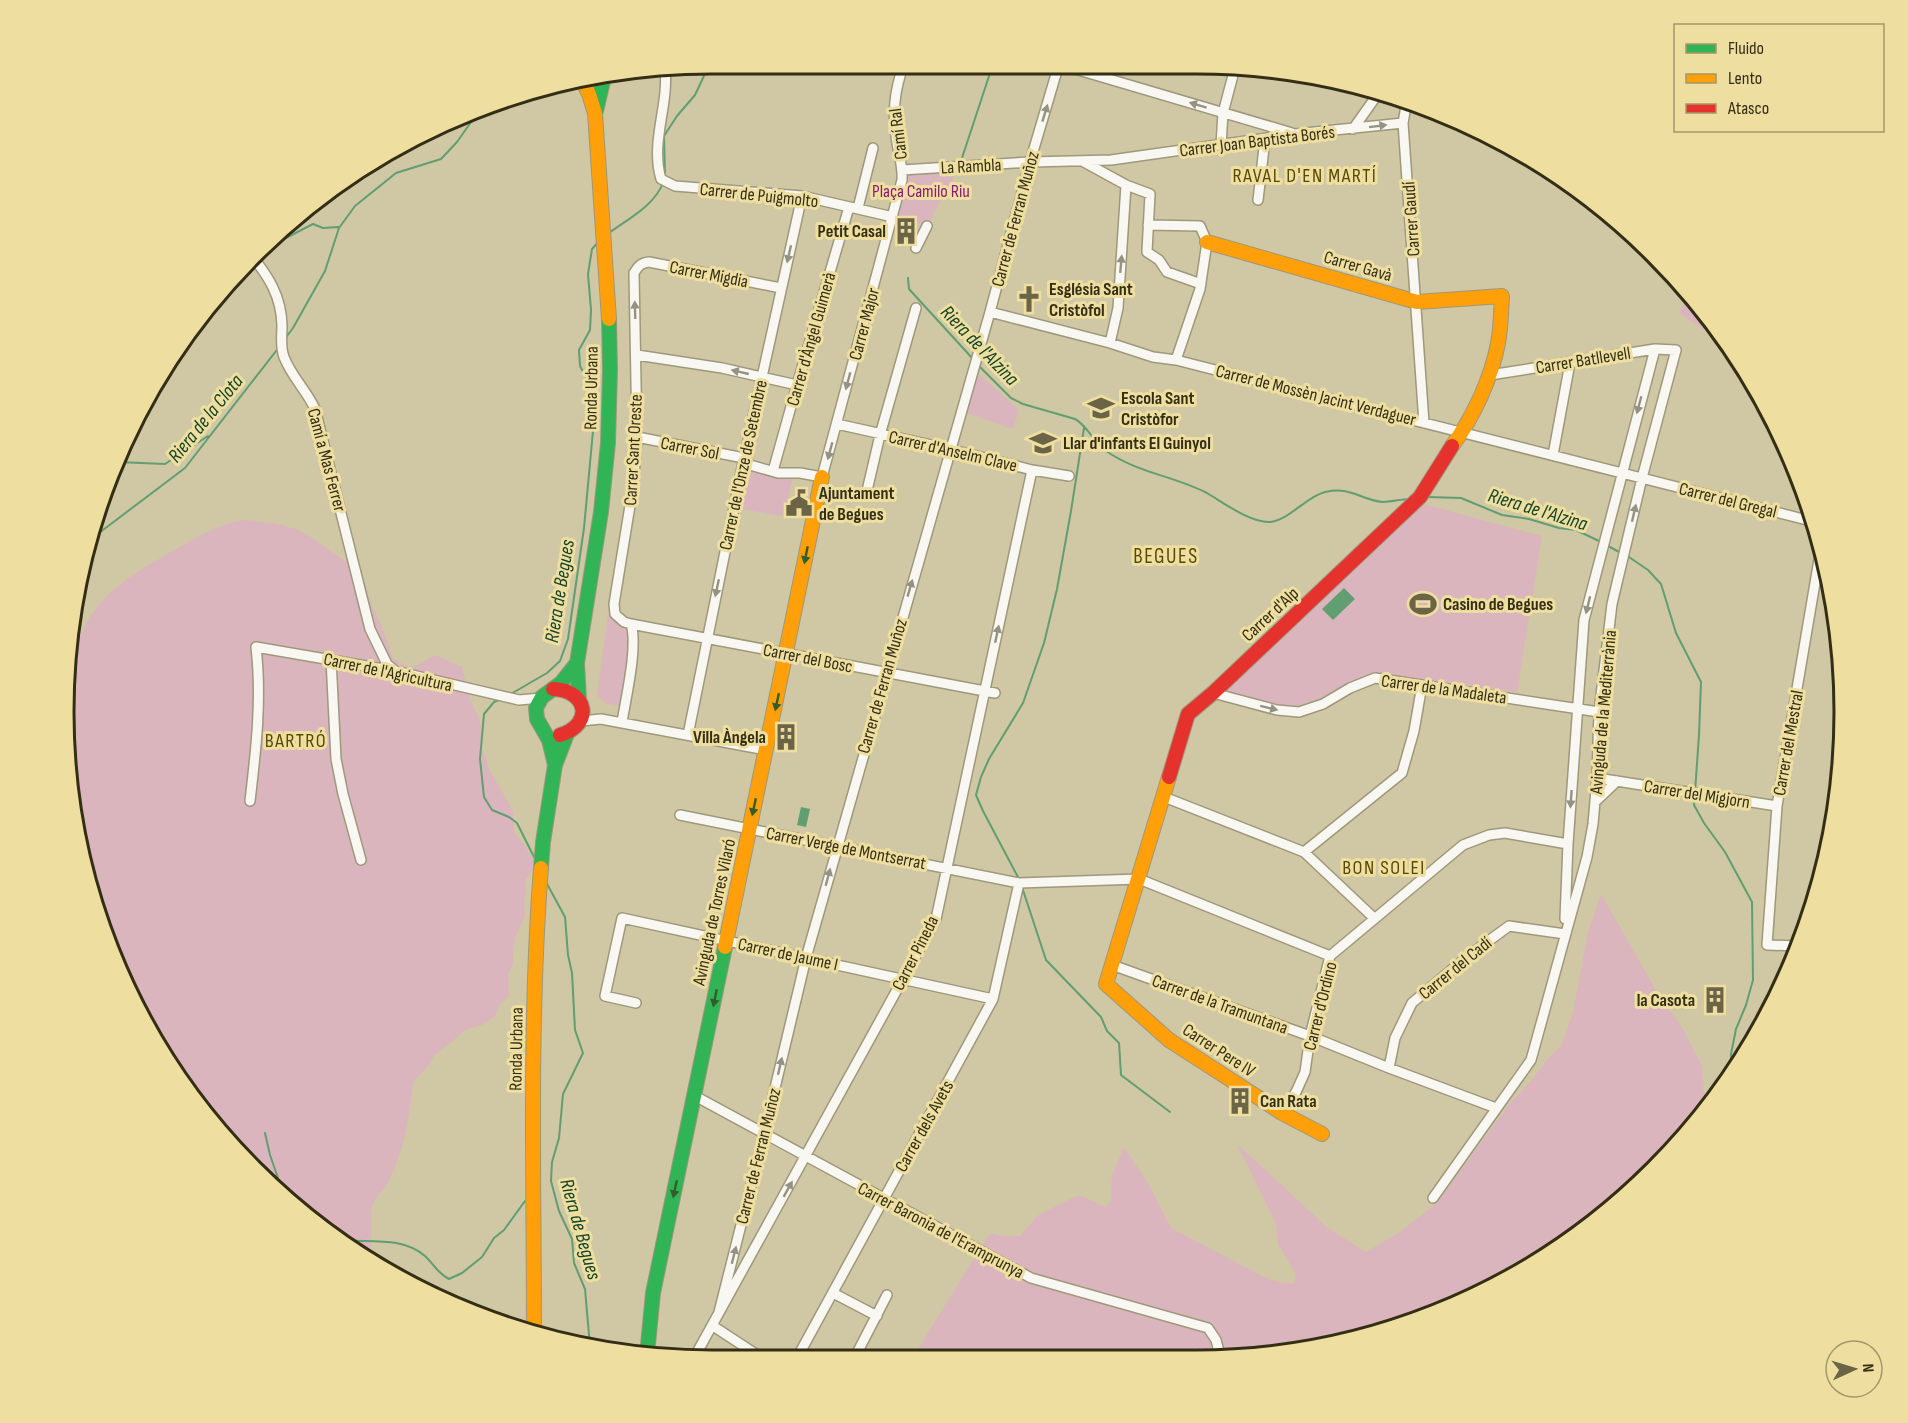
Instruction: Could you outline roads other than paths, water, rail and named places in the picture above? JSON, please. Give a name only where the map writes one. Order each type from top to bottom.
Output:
[{"type":"street","name":"Camí Ral","points":[[901,74],[893,111],[903,170]]},
{"type":"street","name":"Carrer de Ferran Muñoz","points":[[719,1312],[806,958],[1056,74]]},
{"type":"street","points":[[1092,74],[1295,134]]},
{"type":"street","name":"Carrer de Puigmolto","points":[[666,75],[657,144],[658,170],[661,179],[675,186],[802,196],[893,218]]},
{"type":"street","points":[[1221,145],[1223,113],[1233,75]]},
{"type":"street","name":"Ronda Urbana","points":[[595,113],[601,84]]},
{"type":"street","name":"Ronda Urbana","points":[[534,1324],[533,1188],[538,905],[543,842],[555,765],[567,734],[581,721],[583,712],[577,663],[595,554],[608,443],[610,370],[606,249],[595,113],[585,86]]},
{"type":"street","points":[[1353,129],[1374,99]]},
{"type":"street","name":"Carrer Gaudí","points":[[1406,108],[1403,123],[1424,423]]},
{"type":"street","name":"Carrer Joan Baptista Borés","points":[[1111,160],[1295,134],[1403,123]]},
{"type":"street","points":[[1258,200],[1265,139]]},
{"type":"street","name":"Carrer d'Àngel Guimerà","points":[[773,471],[796,385],[873,148]]},
{"type":"street","name":"La Rambla","points":[[903,170],[1030,162],[1111,160]]},
{"type":"street","points":[[1084,162],[1126,185],[1150,194],[1147,252],[1159,260],[1167,272],[1201,284]]},
{"type":"street","name":"Carrer Major","points":[[822,477],[893,218],[903,170]]},
{"type":"street","points":[[1110,343],[1118,308],[1126,185]]},
{"type":"street","name":"Carrer de l'Onze de Setembre","points":[[688,735],[761,378],[802,196]]},
{"type":"street","points":[[1148,225],[1200,226],[1207,242],[1201,284],[1176,360]]},
{"type":"street","points":[[916,248],[927,226]]},
{"type":"street","name":"Carrer Gavà","points":[[1207,242],[1417,302],[1502,296]]},
{"type":"street","name":"Camí a Mas Ferrer","points":[[257,263],[267,275],[278,297],[282,326],[282,351],[286,363],[315,409],[370,629],[387,663],[395,672]]},
{"type":"street","name":"Carrer Migdia","points":[[638,266],[644,263],[658,264],[781,288]]},
{"type":"street","name":"Carrer Sant Oreste","points":[[631,624],[624,622],[615,614],[614,604],[633,487],[637,437],[634,273],[638,266]]},
{"type":"street","name":"Carrer d'Alp","points":[[1107,984],[1188,714],[1213,693],[1423,492],[1446,453],[1462,432],[1490,375],[1498,343],[1502,296]]},
{"type":"street","points":[[866,495],[880,435],[916,308]]},
{"type":"street","name":"Carrer de Mossèn Jacint Verdaguer","points":[[990,312],[1110,343],[1153,357],[1176,360],[1642,478]]},
{"type":"street","name":"Carrer Batllevell","points":[[1490,375],[1655,349],[1676,350]]},
{"type":"street","name":"Avinguda de la Mediterrània","points":[[1565,934],[1568,844],[1584,620],[1655,349]]},
{"type":"street","name":"Avinguda de la Mediterrània","points":[[1433,1198],[1531,1060],[1587,857],[1598,778],[1599,712],[1612,604],[1676,350]]},
{"type":"street","points":[[636,355],[722,368],[796,385]]},
{"type":"street","points":[[1553,455],[1570,363]]},
{"type":"street","name":"Carrer d'Anselm Clave","points":[[837,424],[1032,470],[1069,476]]},
{"type":"street","name":"Carrer Sol","points":[[637,437],[744,461],[773,471],[822,477]]},
{"type":"street","name":"Carrer Pineda","points":[[700,1349],[936,920],[1032,470]]},
{"type":"street","name":"Avinguda de Torres Vilaró","points":[[648,1346],[652,1293],[695,1096],[822,477]]},
{"type":"street","name":"Carrer del Gregal","points":[[1642,478],[1805,519]]},
{"type":"street","name":"Carrer del Mestral","points":[[1790,946],[1767,945],[1777,806],[1818,567]]},
{"type":"street","points":[[622,722],[632,652],[631,624]]},
{"type":"street","name":"Carrer del Bosc","points":[[631,624],[995,693]]},
{"type":"street","name":"Carrer de l'Agricultura","points":[[250,801],[260,679],[256,647],[332,659],[515,699],[541,698]]},
{"type":"street","points":[[332,659],[336,759],[361,860]]},
{"type":"street","points":[[536,715],[537,704],[541,698],[566,678],[577,663]]},
{"type":"street","name":"Carrer de la Madaleta","points":[[1213,693],[1277,710],[1299,712],[1323,705],[1350,688],[1375,678],[1599,712]]},
{"type":"street","points":[[1304,852],[1402,773],[1414,731],[1422,686]]},
{"type":"street","points":[[553,690],[566,689],[573,693],[580,702],[601,719]]},
{"type":"street","points":[[515,699],[536,715]]},
{"type":"street","name":"Ronda Urbana","points":[[536,715],[549,740],[555,765]]},
{"type":"street","points":[[581,721],[601,719],[622,722],[766,750]]},
{"type":"street","points":[[544,730],[556,735],[567,734]]},
{"type":"street","name":"Carrer del Migjorn","points":[[1598,778],[1777,806]]},
{"type":"street","points":[[1595,802],[1617,781]]},
{"type":"street","points":[[1164,797],[1304,852],[1374,918]]},
{"type":"street","name":"Carrer Verge de Montserrat","points":[[680,815],[1019,882],[1139,879],[1330,956]]},
{"type":"street","name":"Carrer d'Ordino","points":[[1282,1113],[1296,1092],[1305,1072],[1310,1036],[1330,956],[1462,845],[1480,837],[1505,833],[1568,844]]},
{"type":"street","name":"Carrer dels Avets","points":[[802,1349],[993,999],[1019,882]]},
{"type":"street","name":"Carrer de Jaume I","points":[[636,1003],[605,996],[622,918],[993,999]]},
{"type":"street","name":"Carrer del Cadí","points":[[1389,1068],[1395,1038],[1412,1003],[1468,956],[1509,926],[1565,934]]},
{"type":"street","name":"Carrer de la Tramuntana","points":[[1112,965],[1310,1036],[1496,1108]]},
{"type":"street","name":"Carrer Pere IV","points":[[1107,984],[1169,1040],[1282,1113],[1323,1134]]},
{"type":"street","name":"Carrer Baronia de l'Eramprunya","points":[[695,1096],[1030,1278],[1208,1328],[1218,1348]]},
{"type":"street","points":[[832,1293],[877,1316]]},
{"type":"street","points":[[859,1349],[887,1294]]},
{"type":"street","points":[[713,1326],[748,1349]]},
{"type":"waterway","name":"Riera de Begues","points":[[665,177],[664,136],[695,95],[705,74]]},
{"type":"waterway","name":"Riera de l'Alzina","points":[[962,158],[990,74]]},
{"type":"waterway","name":"Riera de la Clota","points":[[287,336],[325,271],[339,228],[355,206],[396,173],[441,159],[457,142],[472,120]]},
{"type":"waterway","name":"Riera de Begues","points":[[609,233],[647,205],[663,183]]},
{"type":"waterway","points":[[282,240],[313,224],[323,228],[338,227]]},
{"type":"waterway","name":"Riera de Begues","points":[[509,695],[547,673],[560,661],[568,639],[584,528],[595,394],[580,366],[579,350],[590,330],[588,274],[592,249],[600,240]]},
{"type":"waterway","name":"Riera de l'Alzina","points":[[908,278],[909,289],[973,359]]},
{"type":"waterway","name":"Riera de la Clota","points":[[99,533],[185,468],[276,351]]},
{"type":"waterway","name":"Riera de l'Alzina","points":[[979,366],[1011,398],[1023,404],[1075,419],[1101,447],[1118,458],[1194,487],[1253,519],[1276,521],[1290,514],[1311,498],[1325,492],[1349,492],[1383,502],[1410,499]]},
{"type":"waterway","points":[[1019,879],[976,795],[989,759],[1023,703],[1044,643],[1057,589],[1084,428]]},
{"type":"waterway","points":[[124,462],[165,464],[208,436]]},
{"type":"waterway","name":"Riera de l'Alzina","points":[[1427,497],[1461,498],[1502,515],[1576,530],[1603,543]]},
{"type":"waterway","name":"Riera de l'Alzina","points":[[1608,546],[1621,553]]},
{"type":"waterway","name":"Riera de l'Alzina","points":[[1626,555],[1648,570],[1661,584],[1676,633],[1701,682],[1695,792]]},
{"type":"waterway","name":"Riera de Begues","points":[[501,699],[494,702],[484,714],[480,759],[484,797],[492,810],[517,823],[536,861]]},
{"type":"waterway","name":"Riera de l'Alzina","points":[[1695,797],[1694,805],[1725,852],[1752,902],[1753,980],[1736,1029],[1731,1059]]},
{"type":"waterway","name":"Riera de Begues","points":[[546,882],[565,917],[572,973],[575,1030],[583,1053],[563,1094],[559,1138],[552,1162],[551,1181],[559,1211],[572,1239],[574,1263],[585,1289],[589,1337]]},
{"type":"waterway","points":[[1022,887],[1046,960],[1101,1017],[1107,1031],[1119,1043],[1121,1075],[1170,1112]]},
{"type":"waterway","points":[[265,1133],[279,1180]]},
{"type":"waterway","points":[[355,1241],[406,1245],[425,1256],[449,1279],[462,1273],[482,1257],[494,1238],[504,1230],[525,1201]]},
{"type":"place","name":"Petit Casal","points":[[906,231]]},
{"type":"place","name":"Església Sant Cristòfol","points":[[1029,299]]},
{"type":"place","name":"Escola Sant Cristòfor","points":[[1101,408]]},
{"type":"place","name":"Llar d'infants El Guinyol","points":[[1043,443]]},
{"type":"place","name":"Ajuntament de Begues","points":[[799,503]]},
{"type":"place","name":"Casino de Begues","points":[[1423,604]]},
{"type":"place","name":"Villa Àngela","points":[[786,737]]},
{"type":"place","name":"la Casota","points":[[1715,1000]]},
{"type":"place","name":"Can Rata","points":[[1240,1101]]},
{"type":"district","name":"RAVAL D'EN MARTÍ","points":[[1305,175]]},
{"type":"district","name":"BEGUES","points":[[1166,556]]},
{"type":"district","name":"BARTRÓ","points":[[296,740]]},
{"type":"district","name":"BON SOLEI","points":[[1384,867]]},
{"type":"park label","name":"Plaça Camilo Riu","points":[[921,191]]}]
